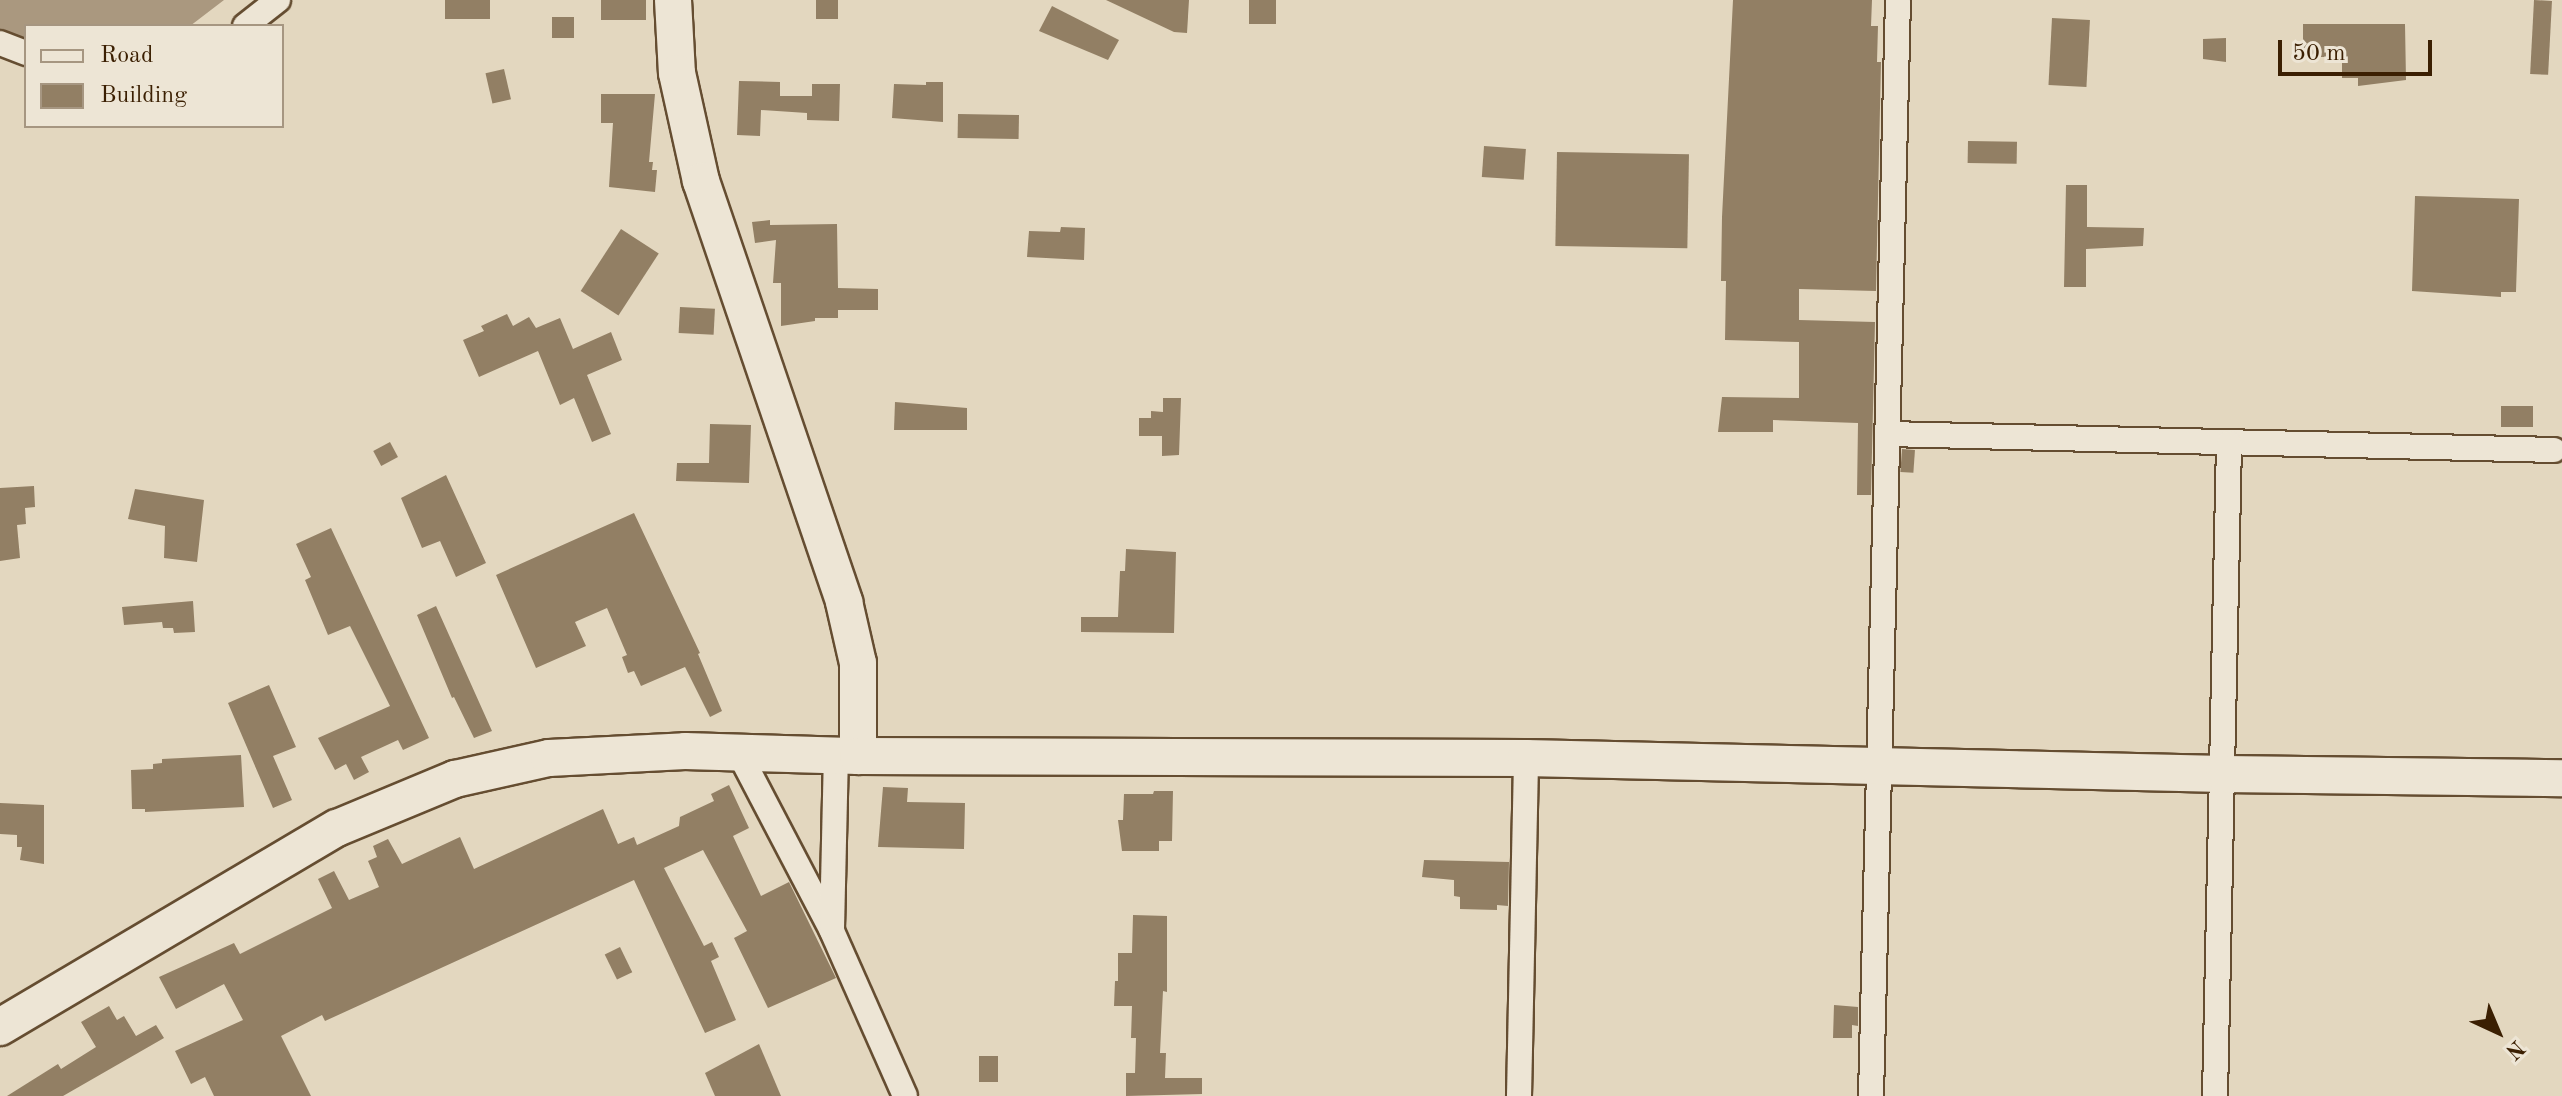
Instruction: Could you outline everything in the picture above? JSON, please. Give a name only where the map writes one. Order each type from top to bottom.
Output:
[{"type":"street","points":[[248,24],[278,0]]},
{"type":"street","points":[[673,0],[677,73],[701,181],[844,602],[858,663],[832,931]]},
{"type":"street","points":[[1871,1096],[1898,0]]},
{"type":"street","points":[[0,43],[24,52]]},
{"type":"street","points":[[1887,434],[2554,450]]},
{"type":"street","points":[[2215,1096],[2229,443]]},
{"type":"street","points":[[0,1027],[337,828],[455,779],[549,758],[685,751],[847,755],[1526,758],[2224,774],[2562,778]]},
{"type":"street","points":[[739,753],[832,931],[905,1096]]},
{"type":"street","points":[[1519,1096],[1526,758]]},
{"type":"shaded area","points":[[0,0],[224,0],[193,24],[24,24],[24,37],[0,29]]},
{"type":"building","points":[[445,0],[490,0],[490,19],[445,19]]},
{"type":"building","points":[[601,0],[646,0],[646,20],[601,20]]},
{"type":"building","points":[[816,0],[838,0],[838,19],[816,19]]},
{"type":"building","points":[[1106,0],[1189,0],[1187,33],[1174,32]]},
{"type":"building","points":[[1249,0],[1276,0],[1276,24],[1249,24]]},
{"type":"building","points":[[1733,0],[1872,0],[1871,26],[1878,26],[1877,62],[1881,62],[1876,291],[1799,289],[1799,320],[1875,322],[1871,495],[1857,495],[1858,423],[1773,420],[1773,432],[1718,432],[1722,397],[1799,398],[1799,342],[1725,340],[1726,281],[1721,281],[1722,217]]},
{"type":"building","points":[[2534,0],[2552,1],[2548,75],[2530,74]]},
{"type":"building","points":[[1052,6],[1119,40],[1108,60],[1039,31]]},
{"type":"building","points":[[552,17],[574,17],[574,38],[552,38]]},
{"type":"building","points":[[2052,18],[2090,20],[2086,87],[2048,85]]},
{"type":"building","points":[[2303,24],[2405,24],[2406,80],[2358,86],[2358,78],[2342,78],[2342,57],[2303,57]]},
{"type":"building","points":[[2226,38],[2226,62],[2203,59],[2203,39]]},
{"type":"building","points":[[504,69],[511,99],[492,103],[485,73]]},
{"type":"building","points":[[739,81],[780,82],[780,96],[812,96],[812,84],[840,84],[839,121],[807,120],[807,113],[761,110],[760,136],[737,135]]},
{"type":"building","points":[[926,82],[943,82],[943,122],[892,118],[894,84],[926,85]]},
{"type":"building","points":[[601,94],[655,94],[649,162],[653,162],[652,170],[657,170],[655,192],[609,187],[613,123],[601,123]]},
{"type":"building","points":[[958,114],[1019,115],[1019,139],[958,138]]},
{"type":"building","points":[[1968,141],[2017,142],[2017,164],[1968,163]]},
{"type":"building","points":[[1484,146],[1526,149],[1524,180],[1482,177]]},
{"type":"building","points":[[1557,152],[1689,154],[1687,248],[1555,246]]},
{"type":"building","points":[[2066,185],[2087,185],[2087,227],[2144,228],[2143,246],[2086,249],[2086,287],[2064,287]]},
{"type":"building","points":[[2415,196],[2519,199],[2516,292],[2501,292],[2501,297],[2412,291]]},
{"type":"building","points":[[770,220],[770,225],[837,224],[838,288],[878,289],[878,310],[838,310],[838,318],[815,318],[815,321],[781,326],[781,283],[773,283],[776,240],[755,243],[752,222]]},
{"type":"building","points":[[1061,227],[1085,228],[1084,260],[1027,257],[1029,231],[1060,232]]},
{"type":"building","points":[[621,229],[659,254],[618,316],[581,291]]},
{"type":"building","points":[[680,307],[715,309],[714,335],[679,333]]},
{"type":"building","points":[[507,314],[513,326],[529,317],[536,328],[560,318],[573,349],[611,332],[622,360],[587,375],[611,434],[592,442],[574,398],[560,405],[538,351],[479,377],[463,340],[484,331],[481,326]]},
{"type":"building","points":[[1163,398],[1181,398],[1179,455],[1162,456],[1162,436],[1139,436],[1139,418],[1151,418],[1151,411],[1163,412]]},
{"type":"building","points":[[895,402],[967,408],[967,430],[894,430]]},
{"type":"building","points":[[2501,406],[2533,406],[2533,427],[2501,427]]},
{"type":"building","points":[[710,424],[751,425],[749,483],[676,481],[677,463],[709,463]]},
{"type":"building","points":[[390,442],[398,457],[381,466],[373,451]]},
{"type":"building","points":[[1902,449],[1915,450],[1913,473],[1900,472]]},
{"type":"building","points":[[446,475],[486,563],[456,577],[440,541],[422,548],[401,498]]},
{"type":"building","points":[[34,486],[35,507],[25,508],[26,524],[17,525],[20,558],[0,561],[0,488]]},
{"type":"building","points":[[135,489],[204,500],[197,562],[164,558],[165,526],[128,519]]},
{"type":"building","points":[[634,513],[700,653],[722,711],[710,717],[685,667],[641,686],[634,671],[628,673],[622,657],[627,655],[607,608],[575,622],[586,646],[536,668],[496,575]]},
{"type":"building","points":[[331,528],[429,738],[403,750],[398,740],[361,757],[369,772],[354,780],[346,764],[335,770],[318,738],[390,706],[350,626],[328,635],[305,580],[311,577],[296,544]]},
{"type":"building","points":[[1126,549],[1176,552],[1174,633],[1081,632],[1081,617],[1118,617],[1120,571],[1125,571]]},
{"type":"building","points":[[193,601],[195,632],[174,633],[173,628],[163,628],[162,622],[124,625],[122,607]]},
{"type":"building","points":[[436,606],[492,731],[474,738],[452,698],[417,615]]},
{"type":"building","points":[[269,685],[296,747],[273,756],[292,800],[273,808],[228,703]]},
{"type":"building","points":[[241,755],[244,807],[145,812],[145,809],[132,809],[131,770],[153,769],[153,764],[162,763],[162,759]]},
{"type":"building","points":[[729,785],[749,828],[733,836],[761,896],[789,882],[836,978],[768,1008],[734,938],[747,931],[703,850],[664,868],[704,946],[712,942],[719,957],[711,961],[736,1020],[705,1033],[634,880],[325,1021],[322,1015],[281,1036],[311,1096],[214,1096],[205,1077],[191,1084],[175,1051],[243,1020],[224,984],[176,1009],[159,977],[234,943],[240,954],[332,908],[318,879],[334,871],[349,900],[379,887],[368,861],[377,857],[373,846],[388,839],[402,864],[460,837],[474,869],[603,809],[618,844],[634,837],[637,845],[679,826],[680,817],[714,801],[711,794]]},
{"type":"building","points":[[883,787],[908,788],[907,802],[965,803],[964,849],[878,847]]},
{"type":"building","points":[[1154,791],[1173,791],[1172,841],[1159,841],[1159,851],[1122,851],[1118,820],[1123,820],[1124,794],[1153,794]]},
{"type":"building","points":[[0,803],[44,805],[44,864],[20,860],[22,847],[17,847],[17,835],[0,834]]},
{"type":"building","points":[[1424,860],[1509,862],[1508,906],[1497,905],[1497,910],[1460,909],[1460,897],[1454,896],[1454,880],[1422,877]]},
{"type":"building","points":[[1133,915],[1167,916],[1167,992],[1163,991],[1160,1053],[1166,1053],[1165,1078],[1202,1078],[1202,1094],[1126,1096],[1126,1073],[1135,1073],[1136,1038],[1131,1038],[1132,1006],[1114,1006],[1118,953],[1132,953]]},
{"type":"building","points":[[620,947],[632,972],[617,980],[605,954]]},
{"type":"building","points":[[1834,1005],[1858,1007],[1858,1026],[1852,1025],[1852,1038],[1833,1038]]},
{"type":"building","points":[[109,1006],[117,1020],[124,1016],[136,1036],[156,1025],[164,1038],[63,1096],[7,1096],[58,1064],[61,1069],[96,1047],[81,1022]]},
{"type":"building","points":[[759,1044],[781,1096],[715,1096],[705,1073]]},
{"type":"building","points":[[979,1056],[998,1056],[998,1082],[979,1082]]}]
